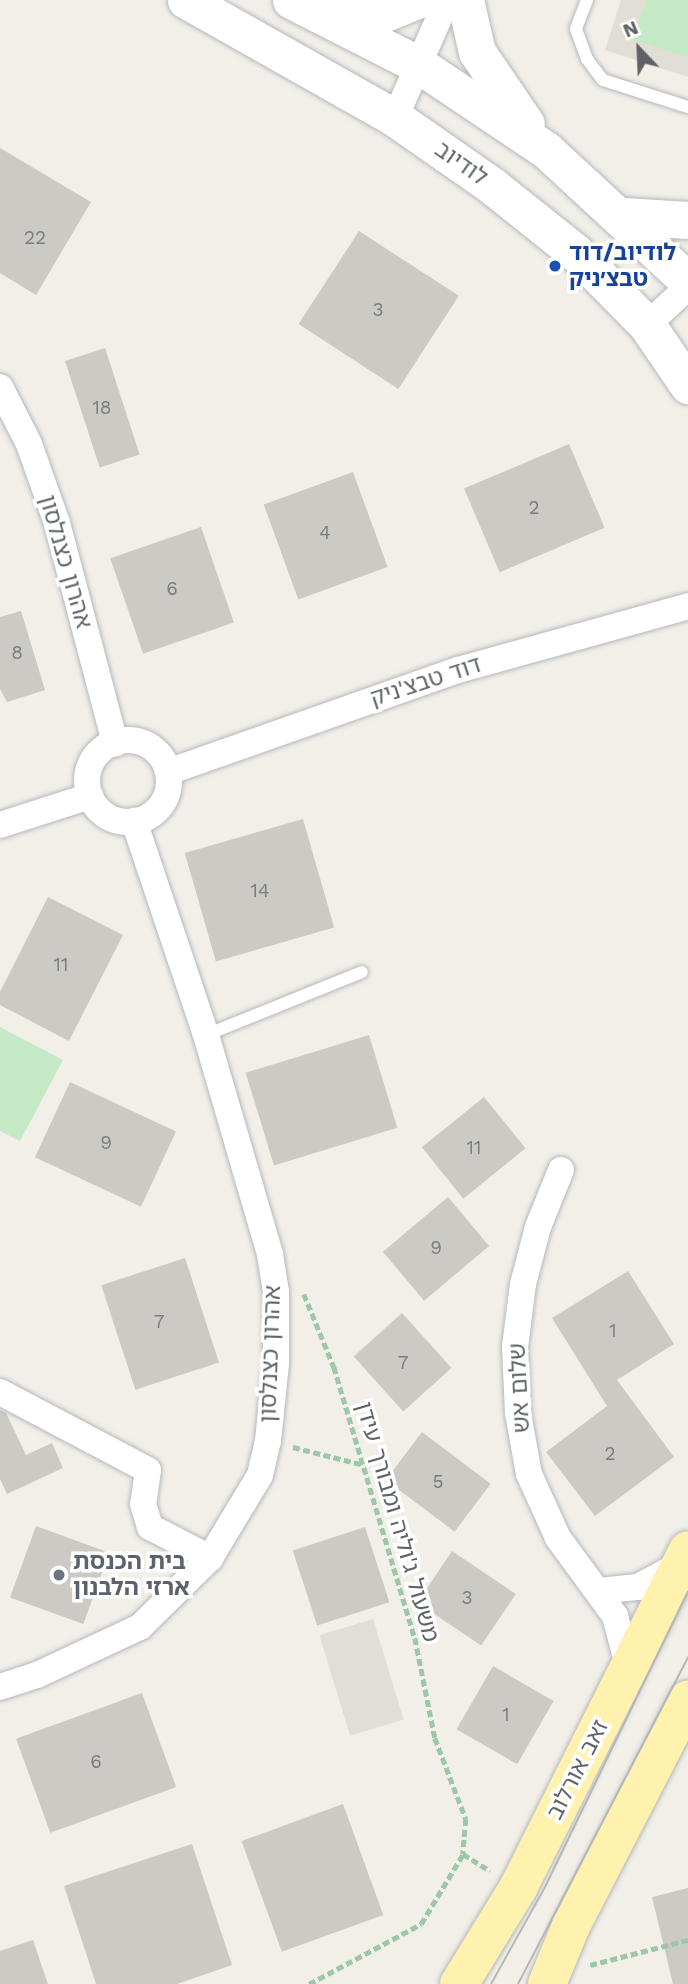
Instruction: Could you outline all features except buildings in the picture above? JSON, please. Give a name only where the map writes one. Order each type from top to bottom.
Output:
[{"type":"main road","name":"לודיוב","points":[[186,0],[396,118],[575,252],[647,325],[688,385]]},
{"type":"main road","points":[[304,7],[375,17],[417,0]]},
{"type":"main road","points":[[465,0],[477,52],[494,83],[545,150]]},
{"type":"main road","points":[[304,7],[419,65],[545,150],[623,216],[688,281]]},
{"type":"main road","points":[[623,216],[688,220]]},
{"type":"main road","name":"זאב אורלוב","points":[[459,1984],[518,1888],[685,1556]]},
{"type":"main road","points":[[549,1980],[688,1699]]},
{"type":"street","points":[[396,118],[447,0]]},
{"type":"street","points":[[647,325],[688,287]]},
{"type":"street","name":"אהרון כצנלסון","points":[[0,387],[29,444],[57,523],[115,743]]},
{"type":"street","name":"דוד טבצ'ניק","points":[[168,772],[458,670],[688,606]]},
{"type":"street","points":[[138,741],[155,750],[168,772],[165,798],[156,810],[134,821],[106,816],[90,796],[87,779],[91,764],[115,743],[138,741]]},
{"type":"street","points":[[0,825],[90,796]]},
{"type":"street","name":"אהרון כצנלסון","points":[[0,1687],[37,1675],[140,1627],[210,1558],[260,1475],[268,1441],[276,1352],[276,1292],[270,1254],[206,1035],[134,821]]},
{"type":"street","name":"שלום אש","points":[[561,1170],[538,1227],[523,1284],[515,1347],[518,1413],[528,1474],[558,1538],[581,1575],[599,1591],[624,1638],[629,1669]]},
{"type":"street","points":[[0,1392],[148,1470],[143,1503],[150,1527],[210,1558]]},
{"type":"street","points":[[599,1591],[638,1587],[685,1556]]},
{"type":"lane","points":[[587,0],[576,29],[587,59],[603,80],[688,107]]},
{"type":"lane","points":[[206,1035],[362,972]]},
{"type":"path","name":"משעול ג'וליה ומבורך עידן","points":[[300,1284],[334,1367],[415,1638],[435,1738],[466,1819],[463,1854],[421,1924],[309,1984]]},
{"type":"path","points":[[268,1441],[364,1465]]},
{"type":"path","points":[[463,1854],[518,1888]]},
{"type":"path","points":[[549,1980],[688,1941]]},
{"type":"shaded area","points":[[621,0],[688,0],[688,77],[605,50]]},
{"type":"shaded area","points":[[373,1619],[404,1719],[350,1736],[319,1635]]},
{"type":"green space","points":[[646,0],[688,0],[688,57],[633,40]]},
{"type":"green space","points":[[0,1027],[63,1060],[20,1141],[0,1131]]},
{"type":"tram line","points":[[491,1984],[546,1885],[688,1591]]},
{"type":"tram line","points":[[518,1984],[688,1657]]},
{"type":"place","name":"לודיוב/דוד טבצ׳ניק","points":[[555,266]]},
{"type":"place","name":"בית הכנסת ארזי הלבנון","points":[[59,1575]]}]
